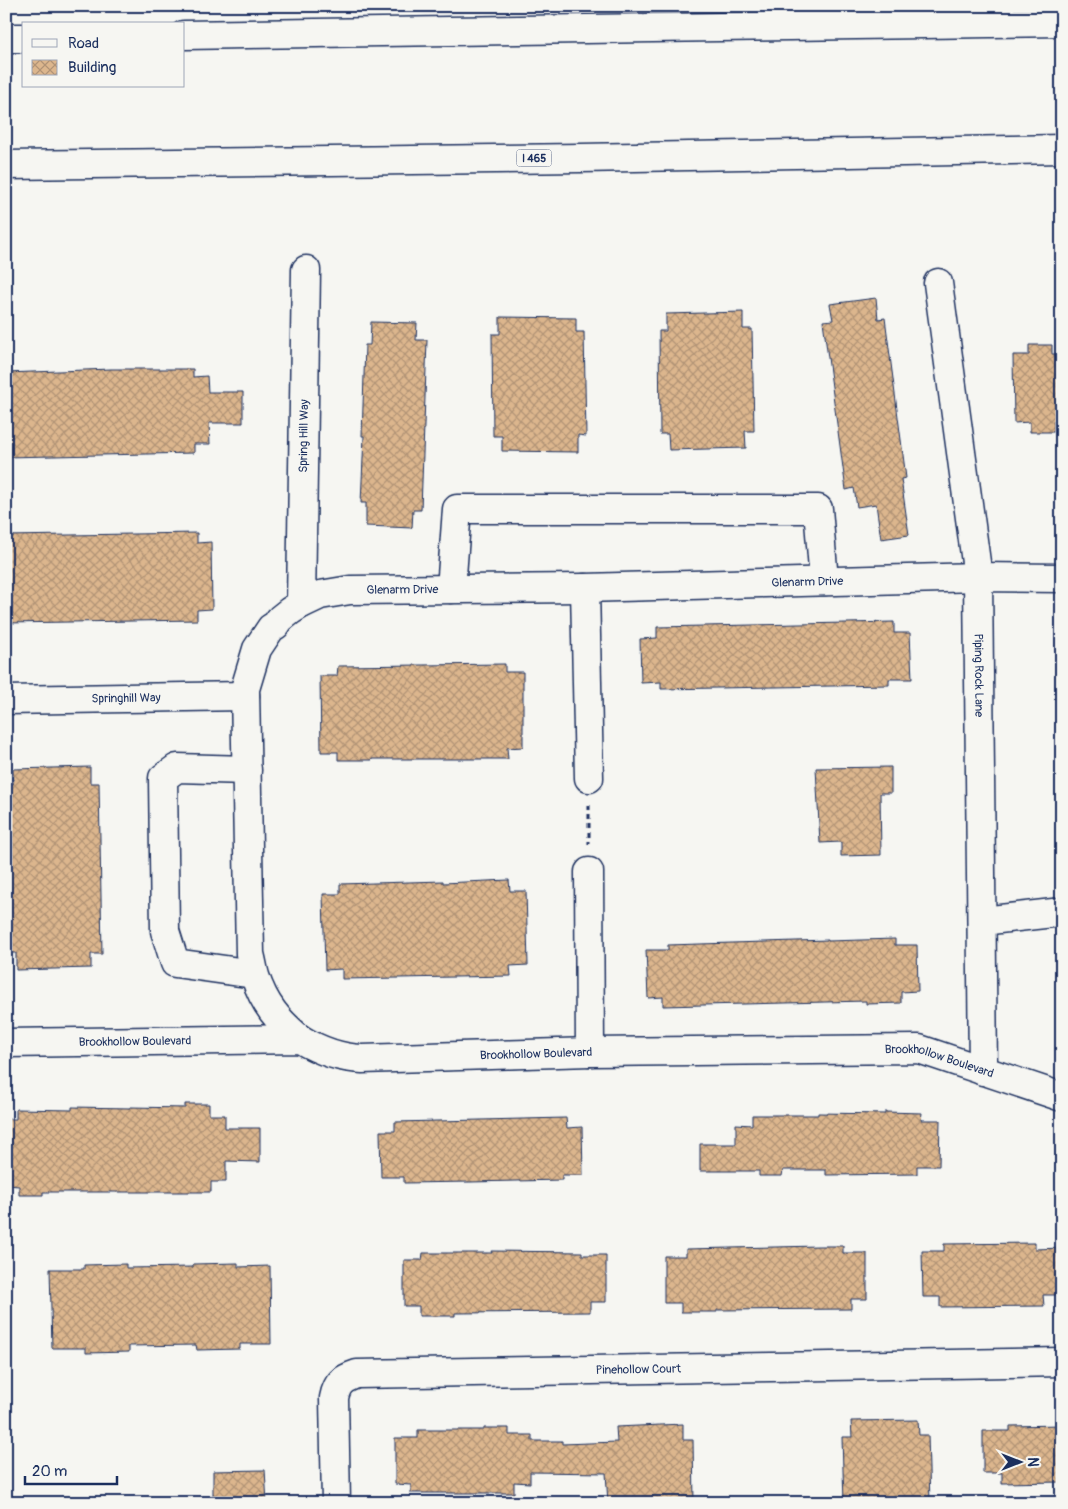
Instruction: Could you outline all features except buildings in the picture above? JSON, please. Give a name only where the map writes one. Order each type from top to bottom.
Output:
[{"type":"main road","points":[[185,35],[1062,22]]},
{"type":"main road","points":[[6,38],[22,38]]},
{"type":"main road","name":"I 465","points":[[6,165],[581,158],[1062,149]]},
{"type":"main road","name":"Spring Hill Way","points":[[301,604],[306,270]]},
{"type":"main road","name":"Piping Rock Lane","points":[[938,283],[978,577],[984,1071]]},
{"type":"main road","points":[[450,589],[457,509],[818,508],[824,581]]},
{"type":"main road","name":"Glenarm Drive","points":[[300,1039],[277,1019],[262,994],[254,974],[250,954],[245,689],[257,649],[271,628],[301,604],[320,595],[350,590],[586,588],[978,577],[1062,578]]},
{"type":"main road","points":[[586,588],[589,778]]},
{"type":"main road","name":"Springhill Way","points":[[6,700],[245,696]]},
{"type":"main road","points":[[247,770],[177,768],[163,778],[166,931],[175,963],[254,974]]},
{"type":"main road","points":[[589,872],[590,1052]]},
{"type":"main road","points":[[982,920],[1062,912]]},
{"type":"main road","name":"Brookhollow Boulevard","points":[[6,1043],[300,1039],[337,1056],[362,1059],[590,1052],[919,1048],[1062,1097]]},
{"type":"main road","name":"Pinehollow Court","points":[[336,1503],[334,1398],[336,1389],[343,1379],[357,1374],[1062,1362]]},
{"type":"path","points":[[589,778],[589,872]]}]
